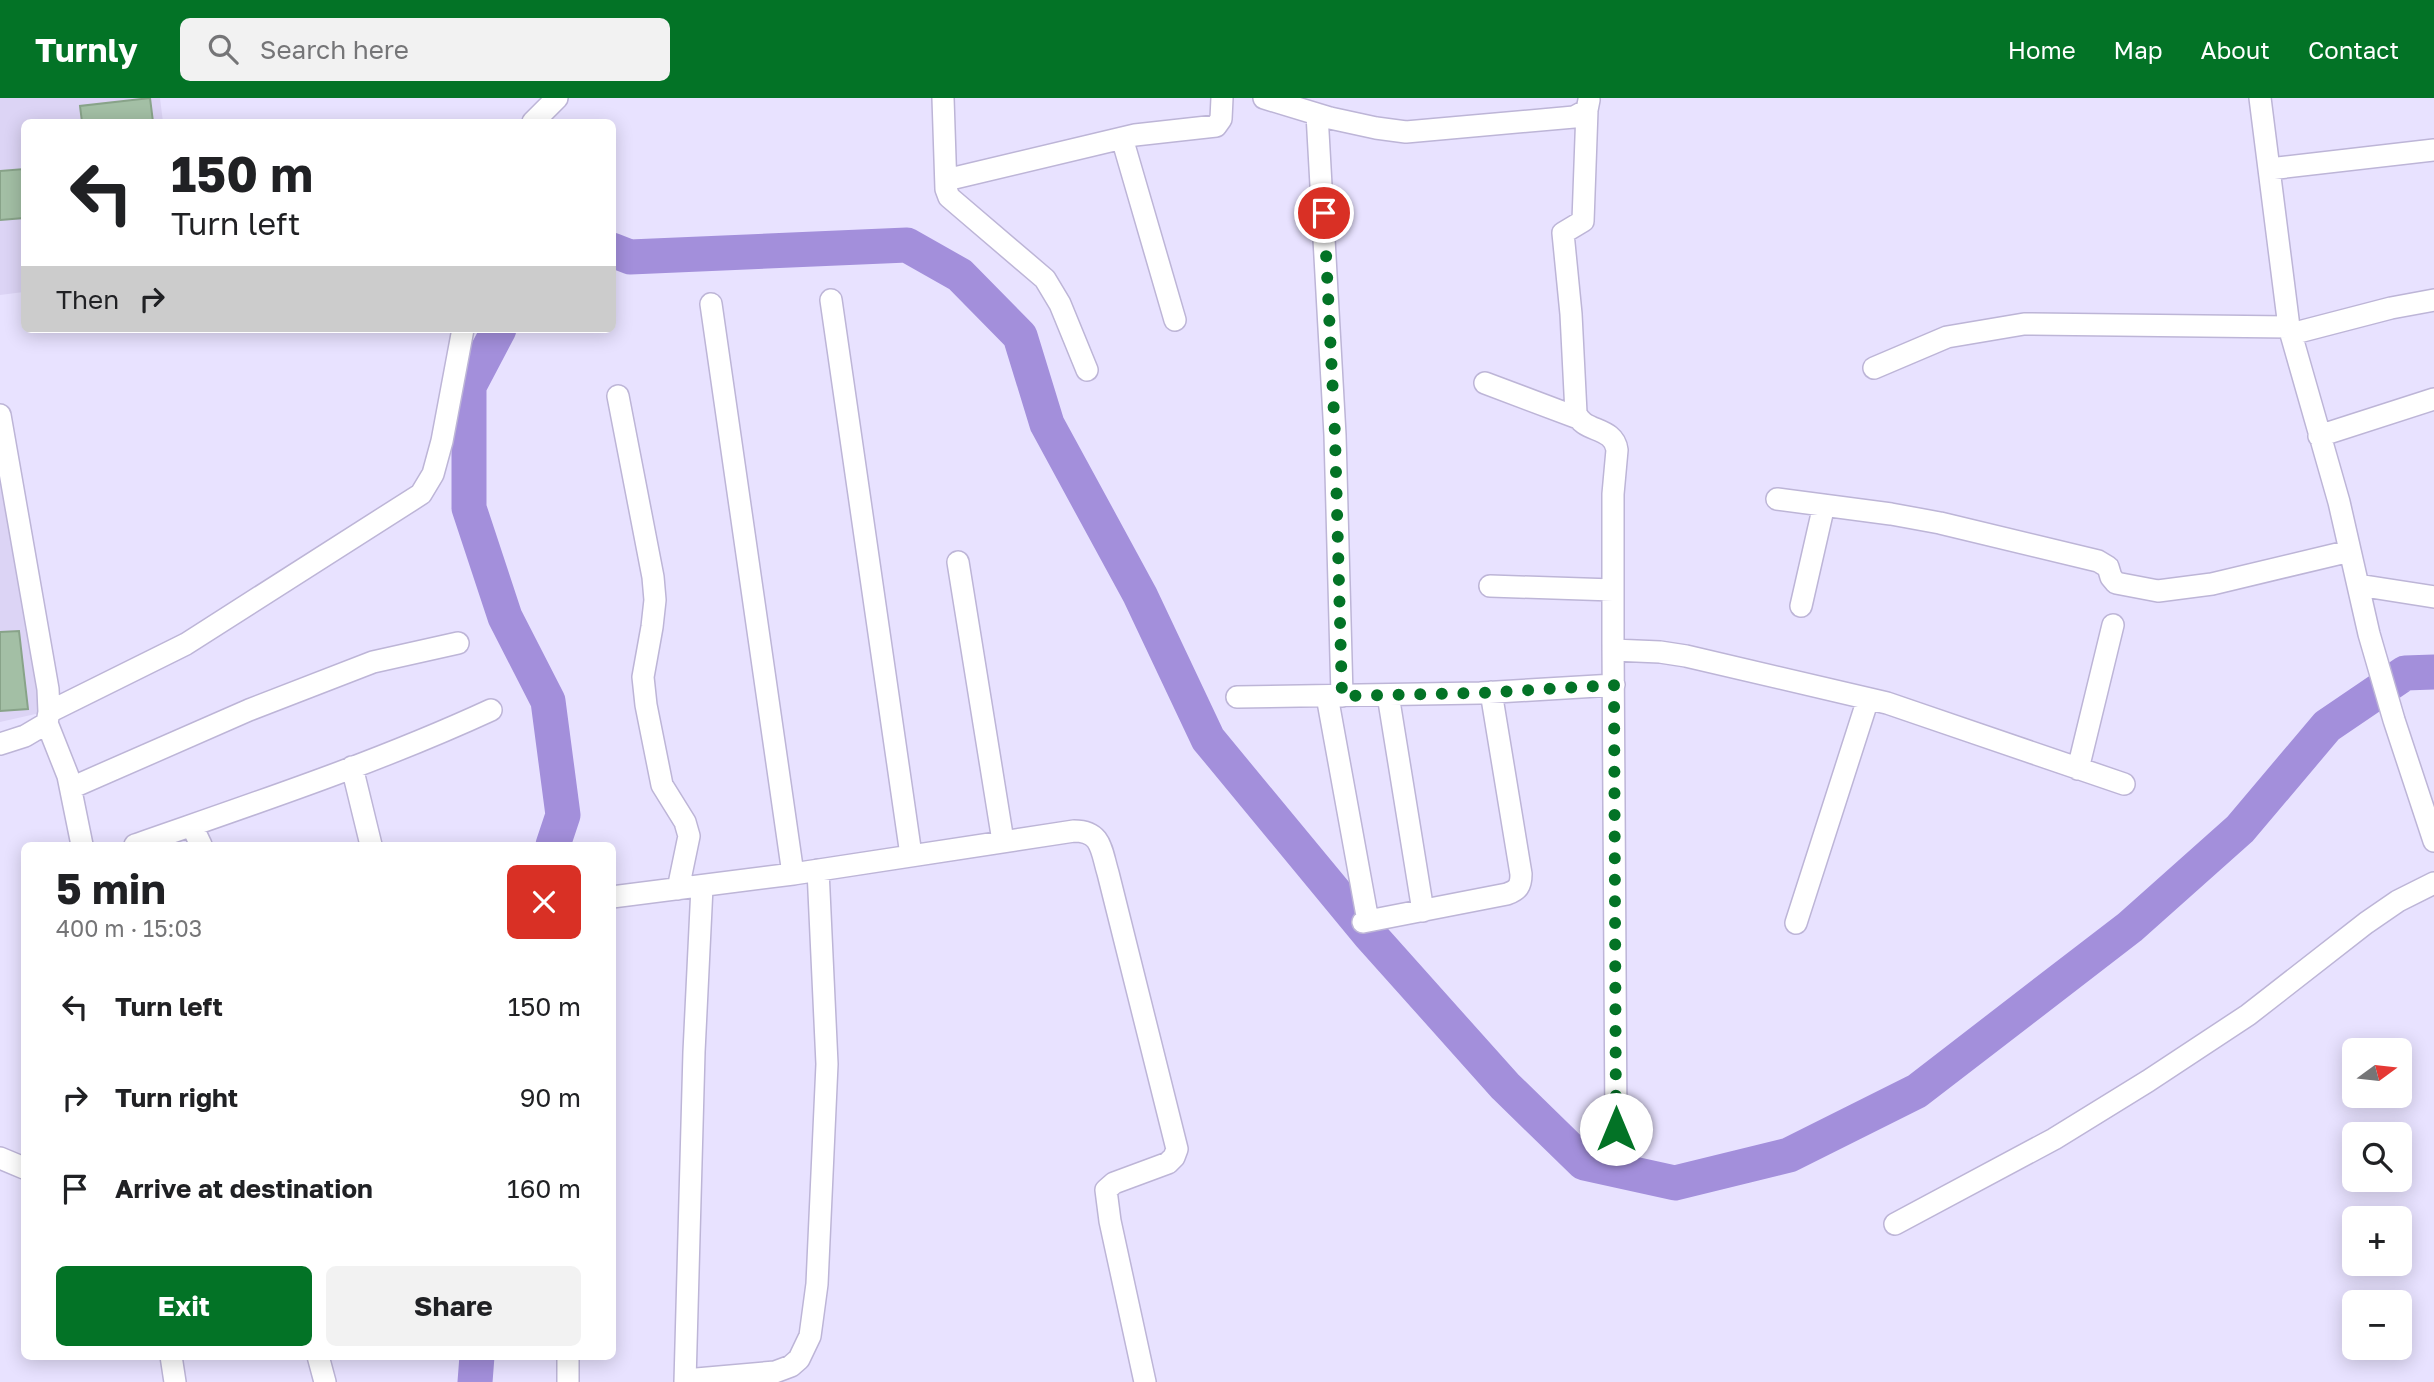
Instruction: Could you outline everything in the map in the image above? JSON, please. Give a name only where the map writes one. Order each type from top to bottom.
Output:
[{"type":"street","points":[[536,119],[557,98]]},
{"type":"street","points":[[943,98],[949,197],[1045,279],[1060,304],[1087,370]]},
{"type":"street","points":[[946,180],[1122,138],[1216,127],[1221,119],[1222,98]]},
{"type":"street","points":[[1264,98],[1376,128],[1406,131],[1574,117],[1588,104]]},
{"type":"street","points":[[2260,98],[2290,330],[2339,502],[2369,634],[2434,841]]},
{"type":"street","points":[[1578,418],[1563,233],[1583,221],[1588,104]]},
{"type":"street","points":[[1317,114],[1334,422],[1334,696],[1365,922],[1507,894],[1516,891],[1521,884],[1491,692]]},
{"type":"street","points":[[1122,138],[1175,320]]},
{"type":"street","points":[[2269,169],[2434,150]]},
{"type":"street","points":[[831,300],[911,855]]},
{"type":"street","points":[[1874,369],[1947,337],[2024,324],[2290,330],[2434,300]]},
{"type":"street","points":[[710,303],[793,874]]},
{"type":"street","points":[[0,744],[25,736],[48,717],[186,643],[421,494],[433,474],[442,441],[462,333]]},
{"type":"street","points":[[1485,383],[1578,418],[1609,435],[1616,444],[1613,494],[1616,1129]]},
{"type":"street","points":[[618,396],[653,577],[655,600],[643,677],[646,705],[662,785],[685,822],[689,835],[678,889]]},
{"type":"street","points":[[2319,436],[2434,399]]},
{"type":"street","points":[[0,415],[48,689],[48,717],[71,788],[81,842]]},
{"type":"street","points":[[1777,499],[1940,523],[2098,561],[2108,567],[2116,583],[2158,592],[2212,584],[2350,551]]},
{"type":"street","points":[[1801,606],[1824,505]]},
{"type":"street","points":[[958,562],[1003,841]]},
{"type":"street","points":[[2358,585],[2434,597]]},
{"type":"street","points":[[1490,586],[1613,590]]},
{"type":"street","points":[[2078,769],[2113,625]]},
{"type":"street","points":[[71,788],[249,710],[373,662],[458,643]]},
{"type":"street","points":[[1613,650],[1686,656],[1887,703],[2124,784]]},
{"type":"street","points":[[1237,697],[1491,692],[1614,685]]},
{"type":"street","points":[[1388,695],[1423,911]]},
{"type":"street","points":[[1796,923],[1868,699]]},
{"type":"street","points":[[156,842],[197,836],[253,806],[421,742],[491,710]]},
{"type":"street","points":[[352,767],[370,842]]},
{"type":"street","points":[[616,897],[793,874],[1074,831],[1093,834],[1098,841],[1111,885],[1177,1149],[1168,1163],[1114,1183],[1106,1190],[1145,1382]]},
{"type":"street","points":[[702,887],[694,1052],[685,1381],[775,1372],[791,1366],[799,1359],[810,1336],[817,1284],[826,1090],[818,870]]},
{"type":"street","points":[[1895,1224],[2054,1139],[2148,1081],[2248,1015],[2388,908],[2434,883]]},
{"type":"street","points":[[0,1158],[21,1167]]},
{"type":"street","points":[[171,1360],[174,1382]]},
{"type":"street","points":[[319,1360],[325,1382]]},
{"type":"street","points":[[568,1360],[568,1382]]},
{"type":"shaded area","points":[[0,98],[160,98],[163,119],[21,119],[21,292],[0,295]]},
{"type":"shaded area","points":[[0,451],[40,713],[0,722]]},
{"type":"building","points":[[150,98],[153,119],[82,119],[80,106]]},
{"type":"building","points":[[21,169],[21,218],[0,220],[0,171]]},
{"type":"building","points":[[19,631],[28,709],[0,711],[0,632]]},
{"type":"waterway","points":[[616,252],[630,257],[907,245],[960,275],[1020,336],[1047,424],[1140,595],[1208,739],[1370,935],[1505,1086],[1584,1163],[1675,1183],[1789,1155],[1917,1091],[2130,927],[2240,829],[2327,726],[2405,673],[2434,672]]},
{"type":"waterway","points":[[497,333],[469,386],[469,508],[505,617],[548,701],[563,815],[554,842]]},
{"type":"waterway","points":[[475,1382],[477,1360]]},
{"type":"route","points":[[1324,213],[1335,435],[1342,696],[1480,693],[1614,685],[1616,1129]]}]
